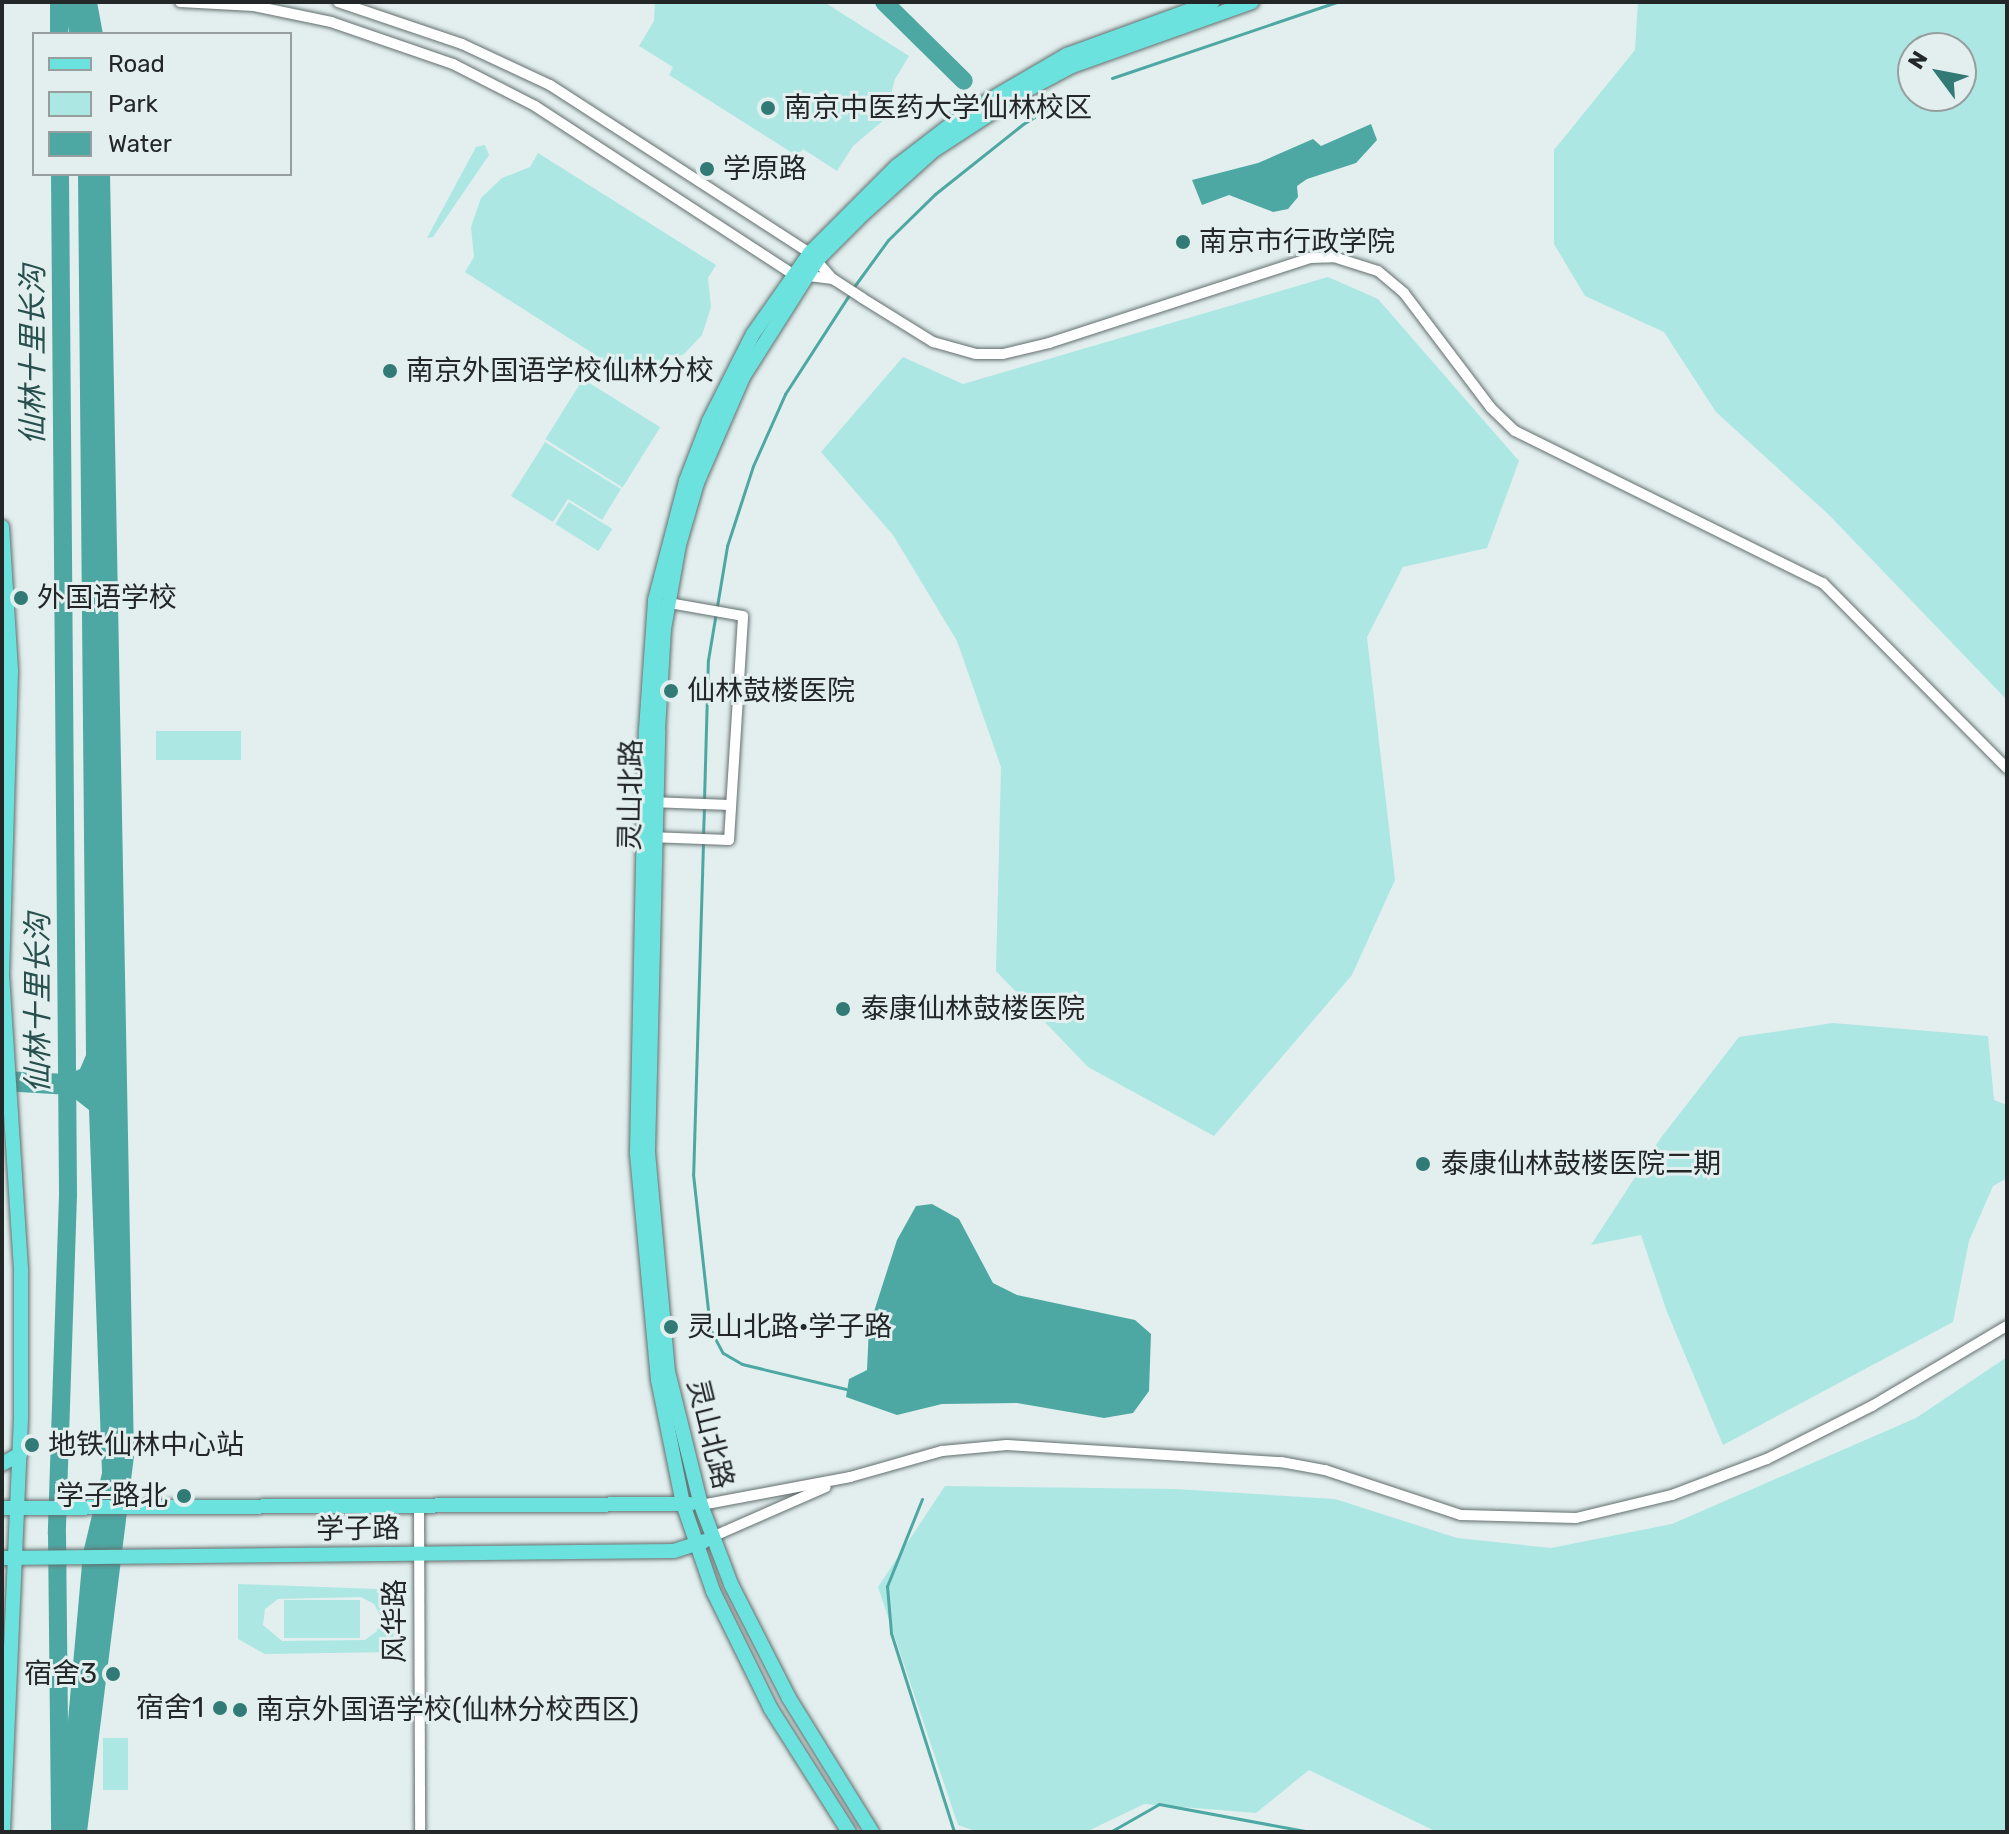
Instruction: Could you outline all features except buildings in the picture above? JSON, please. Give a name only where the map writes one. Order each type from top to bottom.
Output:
[{"type":"main road","name":"灵山北路","points":[[849,1832],[771,1709],[696,1546],[683,1504],[658,1380],[637,1152],[650,802],[652,626],[669,540],[709,421],[753,334],[814,256],[897,166],[962,116],[1067,55],[1213,2]]},
{"type":"main road","name":"灵山北路","points":[[814,256],[933,151],[1025,91],[1095,57],[1252,2]]},
{"type":"main road","name":"灵山北路","points":[[650,802],[669,603],[679,545],[721,421],[799,276]]},
{"type":"main road","points":[[2,527],[6,675],[2,975],[21,1270],[19,1508],[10,1558],[3,1832]]},
{"type":"main road","name":"灵山北路","points":[[649,837],[648,1152],[651,1229],[668,1372],[712,1537],[789,1698],[872,1832]]},
{"type":"main road","points":[[2,1464],[20,1454]]},
{"type":"main road","name":"学子路","points":[[2,1508],[701,1505]]},
{"type":"main road","name":"学子路","points":[[10,1558],[674,1551],[696,1546],[712,1537]]},
{"type":"street","points":[[180,2],[254,6],[331,22],[453,64],[535,106],[799,276],[833,279]]},
{"type":"street","points":[[338,2],[462,44],[550,85],[814,256],[833,279],[862,298],[933,342],[976,354],[1003,354],[1310,258],[1357,262],[1378,271],[1404,293],[1491,408],[1515,431],[1823,583],[2007,768]]},
{"type":"street","points":[[649,837],[729,840],[743,616],[685,609],[669,603]]},
{"type":"street","points":[[650,802],[730,805]]},
{"type":"street","points":[[701,1505],[850,1477],[942,1451],[1087,1446],[1325,1470],[1461,1515],[1576,1518],[1672,1495],[1767,1459],[1872,1406],[2007,1326]]},
{"type":"street","points":[[712,1537],[850,1477]]},
{"type":"street","name":"风华路","points":[[419,1505],[420,1832]]},
{"type":"green space","points":[[655,2],[824,2],[909,56],[895,79],[885,119],[853,146],[837,171],[803,149],[797,156],[669,75],[673,67],[639,46],[654,21]]},
{"type":"green space","points":[[1638,2],[2007,2],[2007,700],[1828,514],[1716,412],[1664,332],[1585,296],[1554,244],[1554,150],[1635,50]]},
{"type":"green space","points":[[485,145],[489,155],[433,237],[427,238],[476,147]]},
{"type":"green space","points":[[538,153],[716,265],[708,278],[711,307],[702,335],[684,354],[653,366],[641,384],[465,272],[474,257],[471,227],[481,198],[502,178],[530,167]]},
{"type":"green space","points":[[1328,277],[1378,299],[1519,461],[1487,548],[1403,567],[1367,637],[1395,880],[1352,975],[1214,1136],[1088,1067],[996,971],[1001,767],[957,641],[893,535],[821,452],[903,357],[963,384]]},
{"type":"green space","points":[[583,379],[660,427],[623,487],[545,439]]},
{"type":"green space","points":[[545,442],[621,489],[602,520],[568,499],[553,522],[511,496]]},
{"type":"green space","points":[[569,502],[612,529],[598,551],[555,524]]},
{"type":"green space","points":[[156,731],[241,731],[241,760],[156,760]]},
{"type":"green space","points":[[1833,1023],[1988,1036],[1994,1100],[2007,1105],[2007,1178],[1993,1186],[1969,1241],[1953,1322],[1723,1445],[1667,1312],[1641,1235],[1591,1245],[1660,1139],[1739,1037]]},
{"type":"green space","points":[[2007,1357],[2007,1832],[1437,1832],[1309,1770],[1256,1813],[1144,1804],[1086,1832],[979,1832],[958,1825],[878,1587],[945,1486],[1175,1489],[1335,1499],[1457,1538],[1551,1548],[1672,1524],[1916,1418]]},
{"type":"green space","points":[[238,1584],[377,1589],[394,1611],[393,1652],[265,1654],[238,1639]],"holes":[[[361,1597],[374,1604],[381,1617],[377,1631],[365,1640],[282,1641],[263,1625],[265,1609],[278,1599]]]},
{"type":"green space","points":[[284,1600],[360,1600],[360,1638],[284,1638]]},
{"type":"green space","points":[[103,1738],[128,1738],[128,1790],[103,1790]]},
{"type":"water","points":[[65,2],[97,2],[103,32],[69,32]]},
{"type":"water","points":[[1371,124],[1377,140],[1356,163],[1307,179],[1297,186],[1298,197],[1288,209],[1273,212],[1229,195],[1202,205],[1192,180],[1258,163],[1313,139],[1321,146]]},
{"type":"water","points":[[78,176],[110,176],[134,1456],[87,1832],[58,1832],[83,1553],[102,1473],[89,1110],[70,1095],[2,1091],[2,1071],[69,1074],[80,1069],[86,1055]]},
{"type":"water","points":[[932,1204],[959,1219],[993,1283],[1017,1295],[1135,1320],[1151,1334],[1149,1391],[1133,1413],[1104,1418],[1017,1403],[942,1404],[897,1415],[846,1397],[849,1379],[867,1370],[869,1327],[897,1240],[916,1206]]},
{"type":"waterway","name":"仙林十里长沟","points":[[59,2],[59,32]]},
{"type":"waterway","points":[[884,2],[964,81]]},
{"type":"waterway","points":[[1112,78],[1337,2]]},
{"type":"waterway","points":[[853,288],[888,240],[935,194],[1023,124],[1072,94]]},
{"type":"waterway","name":"仙林十里长沟","points":[[60,176],[68,1195],[57,1534],[60,1832]]},
{"type":"waterway","points":[[704,800],[708,660],[727,546],[753,466],[785,394],[849,295]]},
{"type":"waterway","points":[[703,836],[704,807]]},
{"type":"waterway","points":[[703,843],[693,1174],[710,1329],[723,1353],[742,1364],[846,1389]]},
{"type":"waterway","points":[[922,1499],[887,1586],[891,1633],[954,1832]]},
{"type":"waterway","points":[[1110,1832],[1159,1804],[1310,1832]]},
{"type":"place","name":"南京中医药大学仙林校区","points":[[768,108]]},
{"type":"place","name":"学原路","points":[[707,169]]},
{"type":"place","name":"南京市行政学院","points":[[1183,242]]},
{"type":"place","name":"南京外国语学校仙林分校","points":[[390,371]]},
{"type":"place","name":"外国语学校","points":[[21,598]]},
{"type":"place","name":"仙林鼓楼医院","points":[[671,691]]},
{"type":"place","name":"泰康仙林鼓楼医院","points":[[843,1009]]},
{"type":"place","name":"泰康仙林鼓楼医院二期","points":[[1423,1164]]},
{"type":"place","name":"灵山北路·学子路","points":[[671,1327]]},
{"type":"place","name":"地铁仙林中心站","points":[[32,1445]]},
{"type":"place","name":"学子路北","points":[[184,1496]]},
{"type":"place","name":"宿舍3","points":[[113,1674]]},
{"type":"place","name":"宿舍1","points":[[220,1708]]},
{"type":"place","name":"南京外国语学校(仙林分校西区)","points":[[240,1710]]}]
